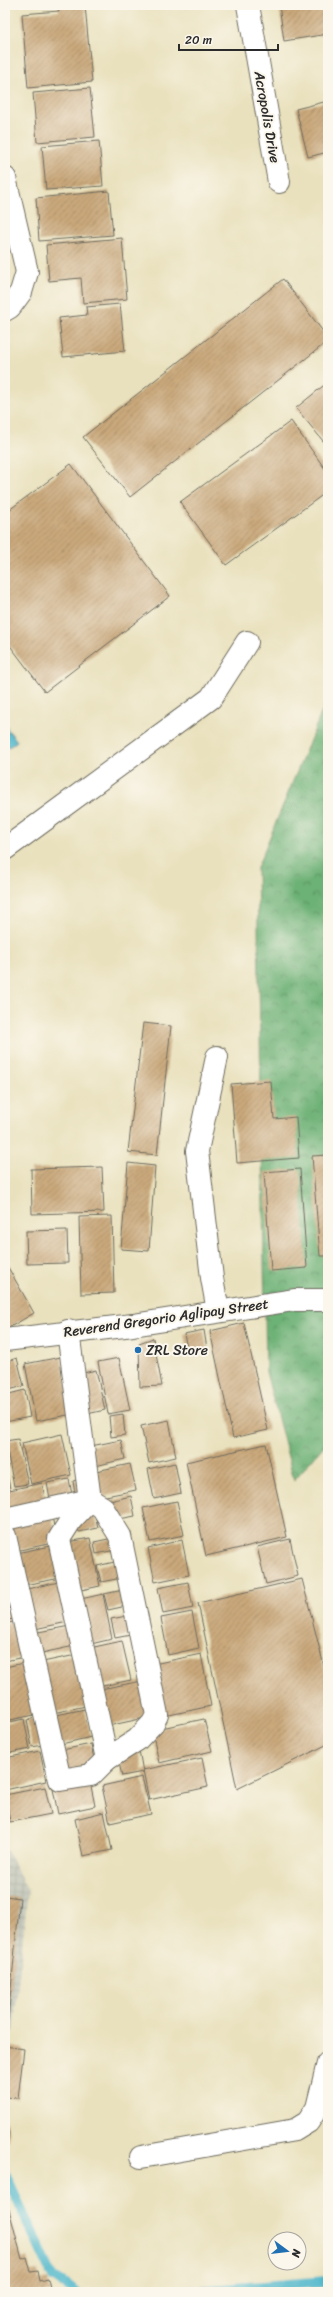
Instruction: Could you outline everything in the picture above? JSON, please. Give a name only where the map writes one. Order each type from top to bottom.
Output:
[{"type":"street","name":"Acropolis Drive","points":[[248,5],[279,182]]},
{"type":"street","points":[[5,178],[26,272],[21,292],[10,307],[5,310]]},
{"type":"street","points":[[5,849],[212,698],[247,642]]},
{"type":"street","points":[[217,1057],[200,1131],[197,1151],[212,1278],[218,1311]]},
{"type":"street","name":"Reverend Gregorio Aglipay Street","points":[[5,1340],[133,1325],[294,1300],[328,1300]]},
{"type":"street","points":[[68,1332],[90,1500]]},
{"type":"street","points":[[90,1500],[71,1520],[59,1539],[107,1759]]},
{"type":"street","points":[[5,1519],[90,1500],[102,1507],[120,1536],[157,1715],[153,1723],[137,1740],[107,1759],[91,1775],[60,1780],[5,1536]]},
{"type":"street","points":[[141,2157],[296,2130],[308,2122],[317,2108],[328,2063]]},
{"type":"shaded area","points":[[5,1847],[28,1891],[13,2032],[5,2031]]},
{"type":"green space","points":[[328,697],[328,1441],[294,1480],[266,1372],[257,868]]},
{"type":"water","points":[[5,726],[17,741],[5,750]]},
{"type":"building","points":[[58,5],[85,5],[92,82],[28,88],[22,14],[59,11]]},
{"type":"building","points":[[279,5],[328,5],[328,34],[284,41]]},
{"type":"building","points":[[90,88],[95,137],[37,142],[33,93]]},
{"type":"building","points":[[328,101],[328,152],[308,157],[296,109]]},
{"type":"building","points":[[99,141],[103,186],[46,190],[42,146]]},
{"type":"building","points":[[109,191],[113,235],[39,241],[36,198]]},
{"type":"building","points":[[122,238],[127,299],[83,303],[81,278],[49,281],[46,245]]},
{"type":"building","points":[[283,279],[328,338],[328,341],[130,497],[83,437]]},
{"type":"building","points":[[120,304],[125,351],[63,357],[59,318],[87,315],[86,307]]},
{"type":"building","points":[[328,382],[328,447],[296,408]]},
{"type":"building","points":[[291,421],[328,473],[328,491],[226,565],[180,502]]},
{"type":"building","points":[[71,464],[170,596],[45,692],[5,639],[5,513]]},
{"type":"building","points":[[143,1023],[171,1026],[157,1155],[128,1152]]},
{"type":"building","points":[[271,1081],[274,1119],[296,1117],[299,1158],[237,1163],[231,1084]]},
{"type":"building","points":[[328,1155],[328,1256],[320,1256],[312,1156]]},
{"type":"building","points":[[128,1163],[155,1166],[149,1251],[121,1249]]},
{"type":"building","points":[[102,1167],[104,1212],[32,1214],[31,1169]]},
{"type":"building","points":[[300,1169],[307,1268],[271,1271],[264,1172]]},
{"type":"building","points":[[112,1216],[114,1293],[81,1294],[79,1217]]},
{"type":"building","points":[[67,1230],[68,1263],[27,1264],[26,1231]]},
{"type":"building","points":[[5,1262],[34,1313],[5,1330]]},
{"type":"building","points":[[244,1323],[268,1430],[233,1438],[210,1331]]},
{"type":"building","points":[[204,1330],[207,1349],[188,1353],[184,1334]]},
{"type":"building","points":[[153,1338],[162,1386],[140,1387],[139,1343]]},
{"type":"building","points":[[61,1357],[73,1414],[36,1421],[25,1364]]},
{"type":"building","points":[[17,1358],[24,1386],[5,1391],[5,1362]]},
{"type":"building","points":[[119,1358],[130,1410],[108,1414],[98,1362]]},
{"type":"building","points":[[96,1370],[105,1410],[87,1414],[79,1374]]},
{"type":"building","points":[[25,1390],[30,1417],[5,1422],[5,1395]]},
{"type":"building","points":[[123,1414],[125,1435],[111,1437],[109,1416]]},
{"type":"building","points":[[169,1420],[176,1457],[149,1463],[141,1426]]},
{"type":"building","points":[[62,1434],[71,1475],[31,1484],[22,1443]]},
{"type":"building","points":[[18,1439],[28,1484],[14,1486],[5,1441]]},
{"type":"building","points":[[121,1440],[125,1459],[95,1466],[91,1446]]},
{"type":"building","points":[[266,1444],[287,1537],[206,1556],[186,1462]]},
{"type":"building","points":[[175,1463],[181,1493],[154,1499],[148,1469]]},
{"type":"building","points":[[130,1464],[136,1490],[101,1497],[96,1471]]},
{"type":"building","points":[[5,1468],[10,1488],[5,1489]]},
{"type":"building","points":[[84,1478],[87,1491],[75,1494],[73,1481]]},
{"type":"building","points":[[69,1479],[73,1500],[51,1505],[47,1483]]},
{"type":"building","points":[[42,1483],[47,1508],[5,1516],[5,1491]]},
{"type":"building","points":[[131,1496],[135,1516],[114,1520],[110,1501]]},
{"type":"building","points":[[177,1501],[184,1535],[150,1542],[143,1508]]},
{"type":"building","points":[[51,1511],[57,1542],[11,1552],[5,1523]]},
{"type":"building","points":[[95,1514],[98,1528],[79,1532],[76,1518]]},
{"type":"building","points":[[118,1537],[120,1549],[96,1554],[94,1542]]},
{"type":"building","points":[[90,1538],[100,1586],[72,1592],[62,1543]]},
{"type":"building","points":[[290,1539],[298,1576],[266,1584],[257,1547]]},
{"type":"building","points":[[182,1540],[189,1575],[155,1582],[148,1548]]},
{"type":"building","points":[[59,1544],[66,1577],[19,1586],[12,1554]]},
{"type":"building","points":[[123,1560],[127,1577],[101,1582],[97,1566]]},
{"type":"building","points":[[302,1579],[328,1682],[328,1744],[237,1789],[198,1603]]},
{"type":"building","points":[[68,1580],[77,1620],[30,1630],[22,1590]]},
{"type":"building","points":[[188,1582],[193,1608],[163,1614],[158,1588]]},
{"type":"building","points":[[5,1586],[21,1617],[5,1621]]},
{"type":"building","points":[[128,1589],[131,1605],[108,1610],[104,1594]]},
{"type":"building","points":[[103,1594],[112,1639],[91,1644],[81,1599]]},
{"type":"building","points":[[192,1612],[199,1648],[168,1655],[161,1618]]},
{"type":"building","points":[[132,1615],[136,1634],[115,1638],[111,1619]]},
{"type":"building","points":[[21,1620],[29,1656],[5,1661],[5,1624]]},
{"type":"building","points":[[75,1625],[79,1645],[37,1654],[33,1633]]},
{"type":"building","points":[[122,1641],[131,1680],[93,1688],[85,1649]]},
{"type":"building","points":[[201,1654],[211,1706],[160,1717],[149,1665]]},
{"type":"building","points":[[76,1655],[86,1706],[48,1714],[38,1663]]},
{"type":"building","points":[[33,1661],[44,1713],[5,1721],[5,1667]]},
{"type":"building","points":[[147,1680],[154,1716],[103,1727],[96,1690]]},
{"type":"building","points":[[85,1709],[91,1737],[53,1746],[47,1717]]},
{"type":"building","points":[[44,1716],[49,1744],[32,1747],[27,1720]]},
{"type":"building","points":[[24,1719],[30,1749],[5,1754],[5,1723]]},
{"type":"building","points":[[204,1719],[212,1751],[159,1763],[152,1730]]},
{"type":"building","points":[[91,1744],[95,1765],[66,1771],[62,1750]]},
{"type":"building","points":[[139,1750],[143,1772],[122,1776],[117,1754]]},
{"type":"building","points":[[40,1751],[46,1781],[5,1790],[5,1758]]},
{"type":"building","points":[[202,1758],[208,1787],[149,1800],[143,1770]]},
{"type":"building","points":[[89,1776],[95,1806],[58,1814],[52,1784]]},
{"type":"building","points":[[142,1777],[151,1814],[110,1823],[102,1786]]},
{"type":"building","points":[[45,1787],[51,1814],[10,1822],[5,1795]]},
{"type":"building","points":[[104,1812],[112,1850],[83,1856],[75,1819]]},
{"type":"building","points":[[5,1896],[20,1898],[8,2019],[5,2018]]},
{"type":"building","points":[[5,2046],[24,2049],[18,2098],[5,2097]]},
{"type":"building","points":[[5,2120],[9,2133],[6,2149],[5,2149]]},
{"type":"building","points":[[8,2206],[22,2259],[27,2257],[31,2272],[38,2271],[40,2281],[48,2279],[51,2292],[5,2292],[5,2207]]},
{"type":"waterway","points":[[5,2174],[53,2277],[76,2292]]},
{"type":"waterway","points":[[183,2292],[328,2281]]},
{"type":"place","name":"ZRL Store","points":[[138,1350]]}]
